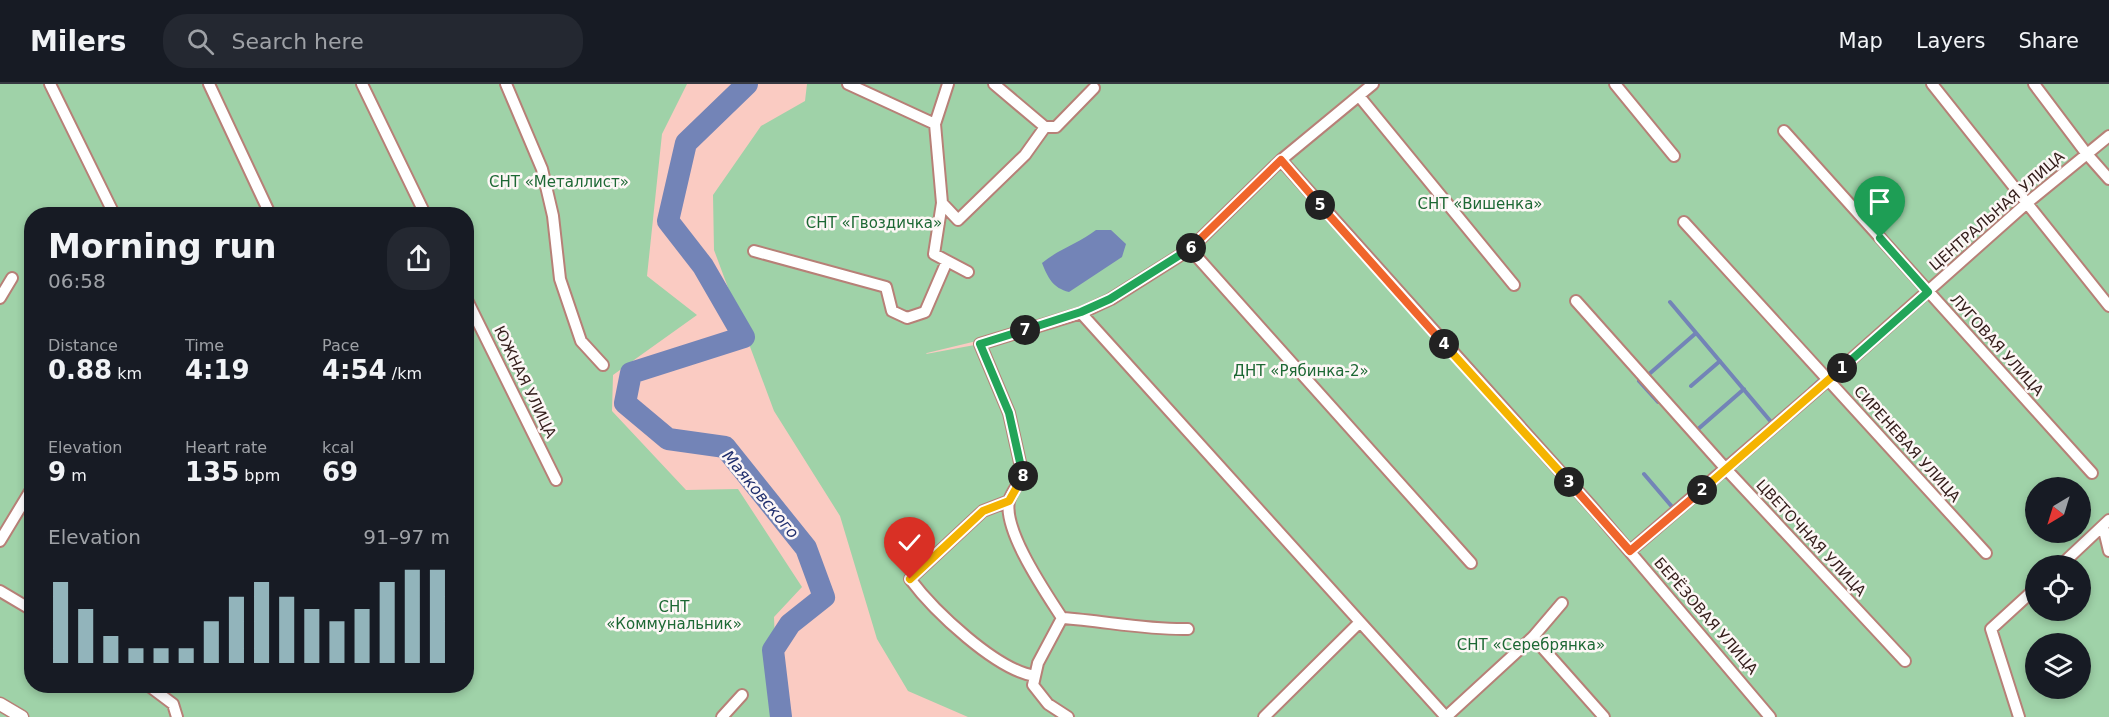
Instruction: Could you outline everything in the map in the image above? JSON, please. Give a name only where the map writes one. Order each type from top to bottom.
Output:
[{"type":"street","points":[[50,84],[111,207]]},
{"type":"street","points":[[209,84],[267,207]]},
{"type":"street","points":[[362,84],[422,207]]},
{"type":"street","points":[[506,84],[542,169],[553,216],[560,279],[581,341],[603,365]]},
{"type":"street","points":[[848,84],[935,124]]},
{"type":"street","points":[[948,84],[935,124],[942,203],[934,254],[968,272]]},
{"type":"street","points":[[994,84],[1045,127],[1056,127],[1094,88]]},
{"type":"street","points":[[1062,618],[1030,569],[1013,526],[1009,501],[1023,476],[1009,413],[980,344],[1081,312],[1110,299],[1190,249],[1281,160],[1373,84]]},
{"type":"street","points":[[1615,84],[1674,156]]},
{"type":"street","points":[[1932,84],[2109,306]]},
{"type":"street","points":[[2034,84],[2086,153],[2109,179]]},
{"type":"street","points":[[1359,96],[1514,285]]},
{"type":"street","points":[[942,203],[958,219],[1025,155],[1045,127]]},
{"type":"street","name":"ЛУГОВАЯ УЛИЦА","points":[[1784,131],[2092,472]]},
{"type":"street","name":"ЦЕНТРАЛЬНАЯ УЛИЦА","points":[[1630,551],[1828,380],[2027,203],[2109,136]]},
{"type":"street","name":"БЕРЁЗОВАЯ УЛИЦА","points":[[1281,160],[1630,551],[1770,717]]},
{"type":"street","name":"СИРЕНЕВАЯ УЛИЦА","points":[[1684,222],[1986,553]]},
{"type":"street","points":[[1190,249],[1471,563]]},
{"type":"street","points":[[754,250],[886,287],[892,311],[907,318],[924,312],[947,261]]},
{"type":"street","points":[[0,298],[12,278]]},
{"type":"street","name":"ЦВЕТОЧНАЯ УЛИЦА","points":[[1576,302],[1726,469],[1905,660]]},
{"type":"street","points":[[1081,312],[1446,717],[1533,637],[1562,603]]},
{"type":"street","name":"ЮЖНАЯ УЛИЦА","points":[[474,314],[556,480]]},
{"type":"street","points":[[0,541],[24,501]]},
{"type":"street","points":[[1009,501],[983,511],[910,579],[920,592],[990,656],[1019,674],[1035,676]]},
{"type":"street","points":[[2106,523],[2109,551]]},
{"type":"street","points":[[2072,555],[2106,523]]},
{"type":"street","points":[[0,591],[24,605]]},
{"type":"street","points":[[2019,717],[1991,629],[2025,598]]},
{"type":"street","points":[[1062,618],[1104,621],[1158,629],[1188,629]]},
{"type":"street","points":[[1062,618],[1038,663],[1033,685],[1043,698],[1068,717]]},
{"type":"street","points":[[1264,717],[1360,622]]},
{"type":"street","points":[[1533,637],[1604,717]]},
{"type":"street","points":[[158,693],[173,704],[177,717]]},
{"type":"street","points":[[722,717],[742,694]]},
{"type":"street","points":[[0,704],[22,717]]},
{"type":"green space","name":"СНТ «Металлист»","points":[[0,84],[687,84],[662,134],[647,276],[697,315],[613,375],[612,411],[686,490],[738,489],[802,587],[774,617],[778,717],[0,717]]},
{"type":"green space","points":[[807,84],[2109,84],[2109,717],[968,717],[908,691],[877,639],[840,516],[774,411],[714,250],[713,195],[761,126],[805,101]],"holes":[[[1018,331],[980,344],[926,354],[927,353]]]},
{"type":"water","points":[[1096,230],[1111,230],[1126,244],[1122,257],[1069,292],[1059,288],[1049,278],[1042,263]]},
{"type":"waterway","name":"Маяковского","points":[[747,84],[686,143],[668,221],[703,266],[744,337],[631,373],[625,403],[668,439],[725,447],[806,548],[824,597],[790,624],[773,650],[781,717]]},
{"type":"waterway","points":[[1670,302],[1772,423]]},
{"type":"waterway","points":[[1648,375],[1696,333]]},
{"type":"waterway","points":[[1691,386],[1720,361]]},
{"type":"waterway","points":[[1810,389],[1821,379]]},
{"type":"waterway","points":[[1639,381],[1658,402]]},
{"type":"waterway","points":[[1698,432],[1697,430],[1744,389]]},
{"type":"waterway","points":[[1644,474],[1674,509]]},
{"type":"route","points":[[910,579],[983,511],[1009,501],[1023,476],[1009,413],[980,344],[1081,312],[1110,299],[1190,249],[1281,160],[1630,551],[1928,292],[1880,238]]},
{"type":"park label","name":"СНТ «Вишенка»","points":[[1480,204]]},
{"type":"park label","name":"СНТ «Гвоздичка»","points":[[874,223]]},
{"type":"park label","name":"ДНТ «Рябинка-2»","points":[[1301,371]]},
{"type":"park label","name":"СНТ «Коммунальник»","points":[[674,616]]},
{"type":"park label","name":"СНТ «Серебрянка»","points":[[1531,645]]}]
